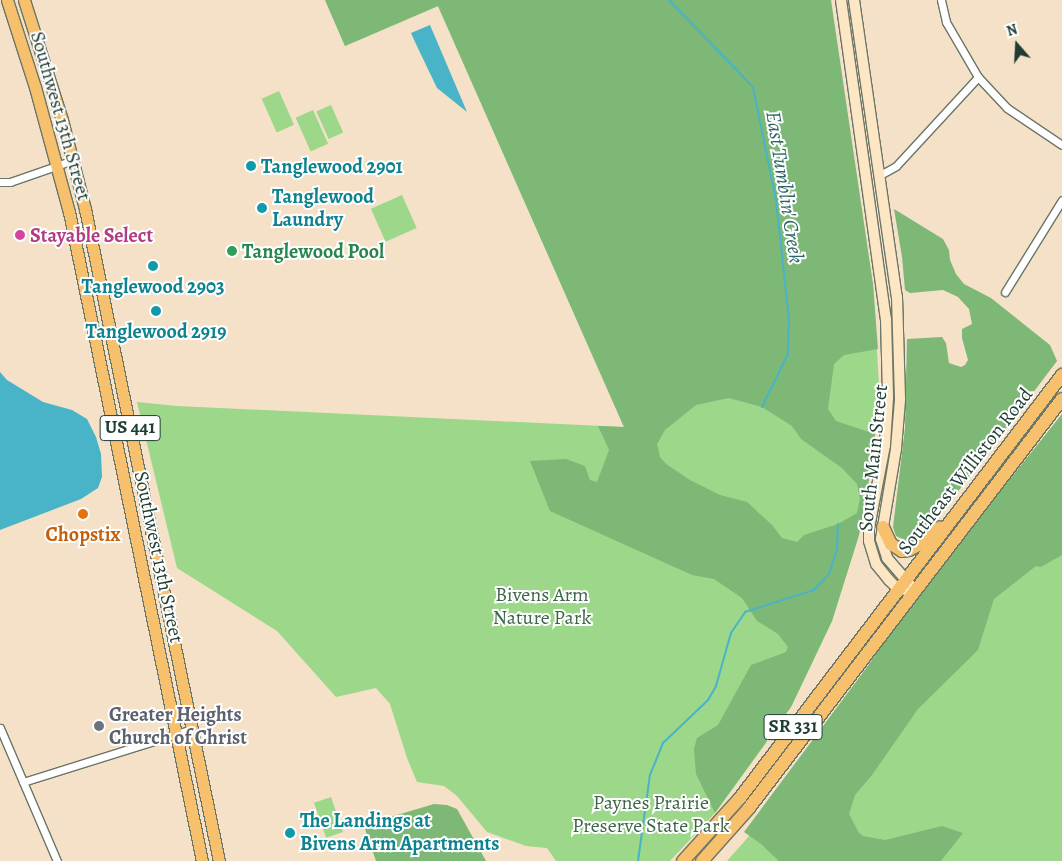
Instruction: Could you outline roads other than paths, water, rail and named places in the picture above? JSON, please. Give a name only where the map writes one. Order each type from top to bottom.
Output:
[{"type":"highway","name":"Southeast Williston Road","points":[[898,589],[1062,375]]},
{"type":"highway","name":"Southeast Williston Road","points":[[915,591],[1062,399]]},
{"type":"highway","points":[[883,527],[891,544],[896,548],[909,550],[957,513]]},
{"type":"highway","name":"SR 331","points":[[683,861],[740,798],[898,589]]},
{"type":"highway","name":"SR 331","points":[[702,861],[749,808],[915,591]]},
{"type":"main road","name":"Southwest 13th Street","points":[[7,0],[58,165],[202,861]]},
{"type":"main road","name":"Southwest 13th Street","points":[[24,0],[51,82],[73,160],[120,373],[219,861]]},
{"type":"main road","name":"South Main Street","points":[[841,0],[886,319],[888,398],[885,445],[869,528],[869,541],[876,564],[898,589]]},
{"type":"main road","name":"South Main Street","points":[[854,0],[897,297],[899,414],[881,539],[883,549],[892,565],[906,578],[915,591]]},
{"type":"main road","points":[[867,177],[880,175]]},
{"type":"main road","points":[[886,319],[898,318]]},
{"type":"main road","points":[[886,422],[899,414]]},
{"type":"main road","points":[[898,589],[915,591]]},
{"type":"main road","points":[[197,838],[213,835]]},
{"type":"street","points":[[941,0],[946,22],[978,77],[1006,108],[1062,145]]},
{"type":"street","points":[[880,175],[896,166],[978,77]]},
{"type":"street","points":[[0,182],[10,182],[73,160]]},
{"type":"street","points":[[1004,292],[1062,200]]},
{"type":"street","points":[[103,377],[120,373]]},
{"type":"street","points":[[0,728],[57,861]]},
{"type":"street","points":[[23,782],[192,730]]},
{"type":"water","points":[[430,25],[467,112],[437,88],[411,33]]},
{"type":"water","points":[[0,372],[7,380],[43,402],[72,410],[87,419],[96,437],[101,454],[102,477],[98,488],[81,499],[0,530]]},
{"type":"waterway","name":"East Tumblin' Creek","points":[[669,0],[753,87],[776,200],[789,319],[788,354],[762,407]]},
{"type":"waterway","name":"East Tumblin' Creek","points":[[638,861],[650,775],[663,743],[708,700],[716,686],[731,633],[745,612],[814,590],[829,574],[837,549],[838,524]]},
{"type":"place","name":"Tanglewood 2901","points":[[251,166]]},
{"type":"place","name":"Tanglewood Laundry","points":[[262,208]]},
{"type":"place","name":"Stayable Select","points":[[20,235]]},
{"type":"place","name":"Tanglewood Pool","points":[[232,251]]},
{"type":"place","name":"Tanglewood 2903","points":[[153,266]]},
{"type":"place","name":"Tanglewood 2919","points":[[156,311]]},
{"type":"place","name":"Chopstix","points":[[83,514]]},
{"type":"place","name":"Greater Heights Church of Christ","points":[[99,726]]},
{"type":"place","name":"The Landings at Bivens Arm Apartments","points":[[290,833]]},
{"type":"park label","name":"Bivens Arm Nature Park","points":[[542,606]]},
{"type":"park label","name":"Paynes Prairie Preserve State Park","points":[[651,814]]}]
